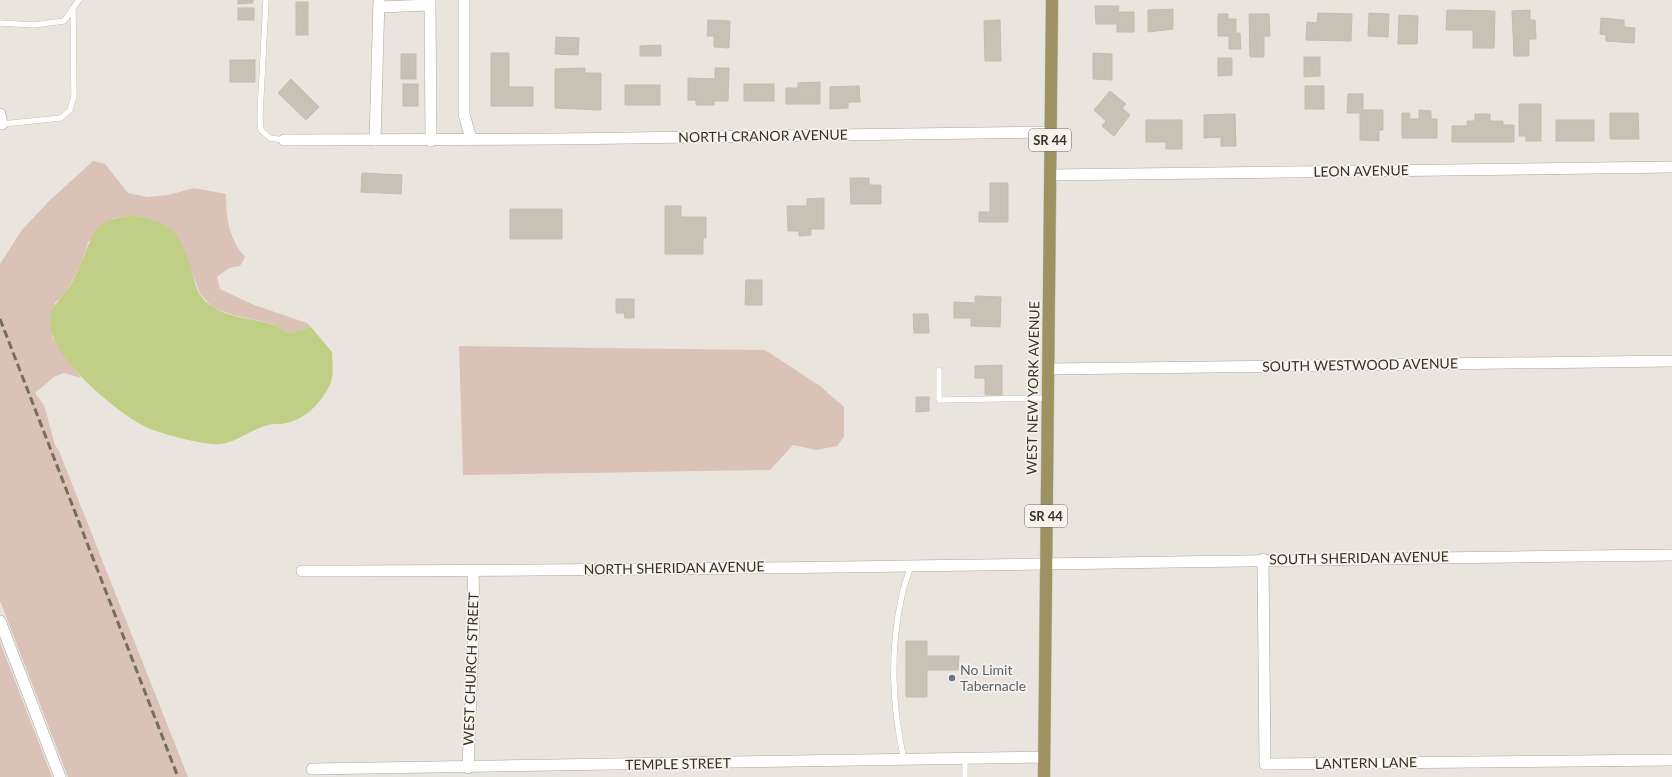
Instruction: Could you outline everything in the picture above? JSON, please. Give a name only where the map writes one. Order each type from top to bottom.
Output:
[{"type":"main road","name":"WEST NEW YORK AVENUE","points":[[1044,777],[1052,0]]},
{"type":"street","points":[[464,0],[464,114],[474,139]]},
{"type":"street","points":[[375,140],[379,3],[430,2],[431,141]]},
{"type":"street","name":"NORTH CRANOR AVENUE","points":[[284,140],[431,141],[474,139],[1050,132]]},
{"type":"street","name":"LEON AVENUE","points":[[1050,175],[1672,167]]},
{"type":"street","name":"SOUTH WESTWOOD AVENUE","points":[[1048,369],[1672,361]]},
{"type":"street","name":"SOUTH SHERIDAN AVENUE","points":[[1046,564],[1263,559],[1672,555]]},
{"type":"street","name":"LANTERN LANE","points":[[1263,559],[1265,764],[1672,760]]},
{"type":"street","name":"NORTH SHERIDAN AVENUE","points":[[302,571],[473,571],[1046,564]]},
{"type":"street","name":"WEST CHURCH STREET","points":[[468,768],[474,617],[473,571]]},
{"type":"street","points":[[0,621],[60,777]]},
{"type":"street","name":"TEMPLE STREET","points":[[312,769],[468,768],[1044,758]]},
{"type":"lane","points":[[0,23],[34,25],[64,21],[79,0]]},
{"type":"lane","points":[[266,0],[260,123],[262,130],[270,138],[284,140]]},
{"type":"lane","points":[[1,119],[61,118],[70,110],[74,96],[72,8]]},
{"type":"lane","points":[[939,370],[939,400],[1048,398]]},
{"type":"lane","points":[[904,760],[898,733],[895,660],[896,637],[902,593],[911,565]]},
{"type":"lane","points":[[965,759],[965,777]]},
{"type":"shaded area","points":[[93,161],[105,164],[128,193],[147,197],[168,195],[194,188],[226,194],[228,220],[232,235],[235,243],[245,257],[240,266],[229,268],[217,277],[220,289],[254,305],[307,323],[311,327],[288,333],[274,324],[233,315],[213,308],[200,294],[180,240],[154,220],[133,215],[114,218],[88,242],[82,262],[72,281],[64,295],[55,303],[52,337],[81,378],[64,373],[54,377],[35,393],[44,405],[55,445],[59,451],[188,777],[68,777],[0,601],[0,264],[22,230],[49,201]]},
{"type":"shaded area","points":[[133,215],[159,222],[174,232],[179,238],[183,247],[196,287],[200,295],[207,303],[233,316],[278,326],[288,333],[311,327],[332,352],[333,367],[332,378],[328,389],[313,408],[300,418],[293,421],[284,424],[270,424],[226,443],[204,443],[170,435],[144,426],[116,408],[84,380],[58,348],[51,332],[51,314],[72,281],[94,233],[100,226],[108,221],[118,217]]},
{"type":"shaded area","points":[[459,346],[765,350],[820,386],[844,407],[844,437],[837,446],[816,450],[793,445],[770,470],[463,475]]},
{"type":"shaded area","points":[[0,642],[52,777],[0,777]]},
{"type":"building","points":[[238,0],[253,0],[253,3],[238,4]]},
{"type":"building","points":[[296,2],[308,2],[308,18],[296,18]]},
{"type":"building","points":[[1095,6],[1119,6],[1118,12],[1134,12],[1134,32],[1117,32],[1117,24],[1096,24]]},
{"type":"building","points":[[238,8],[254,8],[254,20],[238,20]]},
{"type":"building","points":[[1173,9],[1173,29],[1148,32],[1148,10]]},
{"type":"building","points":[[1447,10],[1495,11],[1494,48],[1473,48],[1473,30],[1446,30]]},
{"type":"building","points":[[1530,10],[1530,20],[1535,20],[1536,39],[1529,39],[1529,56],[1514,56],[1512,11]]},
{"type":"building","points":[[1318,13],[1352,14],[1351,41],[1306,40],[1307,22],[1317,23]]},
{"type":"building","points":[[1369,13],[1389,14],[1388,37],[1368,36]]},
{"type":"building","points":[[1218,14],[1228,14],[1228,19],[1236,19],[1236,33],[1240,33],[1241,49],[1229,49],[1229,36],[1218,36]]},
{"type":"building","points":[[1249,14],[1269,14],[1270,36],[1264,36],[1264,57],[1250,57]]},
{"type":"building","points":[[1399,15],[1418,16],[1417,44],[1398,44]]},
{"type":"building","points":[[1601,18],[1624,20],[1624,27],[1635,28],[1634,43],[1606,41],[1606,35],[1600,34]]},
{"type":"building","points":[[296,19],[308,19],[308,35],[296,35]]},
{"type":"building","points":[[708,20],[730,21],[729,48],[714,47],[714,36],[707,36]]},
{"type":"building","points":[[1000,20],[1001,61],[985,61],[984,21]]},
{"type":"building","points":[[556,37],[579,38],[578,55],[555,54]]},
{"type":"building","points":[[661,45],[661,56],[640,56],[640,46]]},
{"type":"building","points":[[491,53],[509,53],[509,87],[533,87],[533,106],[491,106]]},
{"type":"building","points":[[1093,53],[1112,54],[1112,80],[1093,79]]},
{"type":"building","points":[[401,54],[416,54],[416,79],[401,79]]},
{"type":"building","points":[[1304,57],[1320,57],[1320,76],[1304,77]]},
{"type":"building","points":[[1218,58],[1232,58],[1232,75],[1218,76]]},
{"type":"building","points":[[230,60],[255,60],[255,82],[230,82]]},
{"type":"building","points":[[585,68],[585,73],[601,73],[601,110],[555,108],[555,69]]},
{"type":"building","points":[[715,68],[729,68],[728,101],[714,101],[714,105],[696,105],[696,100],[688,100],[688,78],[715,79]]},
{"type":"building","points":[[291,79],[319,107],[306,120],[278,93]]},
{"type":"building","points":[[820,82],[820,104],[786,104],[786,88],[798,88],[798,83]]},
{"type":"building","points":[[403,84],[418,84],[418,106],[403,106]]},
{"type":"building","points":[[744,84],[774,84],[774,101],[744,101]]},
{"type":"building","points":[[625,85],[660,85],[660,105],[625,105]]},
{"type":"building","points":[[859,86],[860,102],[848,102],[848,108],[830,109],[830,87]]},
{"type":"building","points":[[1305,86],[1324,86],[1324,109],[1305,109]]},
{"type":"building","points":[[1110,91],[1126,104],[1122,108],[1130,115],[1114,136],[1102,126],[1106,121],[1094,110]]},
{"type":"building","points":[[1348,94],[1363,94],[1363,110],[1383,110],[1383,130],[1379,130],[1379,141],[1360,140],[1360,113],[1347,113]]},
{"type":"building","points":[[1519,104],[1541,104],[1541,141],[1526,141],[1526,136],[1519,136]]},
{"type":"building","points":[[1419,110],[1431,111],[1431,119],[1437,119],[1437,138],[1402,138],[1402,113],[1410,113],[1409,119],[1419,119]]},
{"type":"building","points":[[1610,113],[1638,113],[1639,139],[1610,139]]},
{"type":"building","points":[[1235,114],[1236,146],[1221,146],[1221,137],[1204,138],[1204,115]]},
{"type":"building","points":[[1475,114],[1490,114],[1490,121],[1503,121],[1503,125],[1514,125],[1514,142],[1452,142],[1452,126],[1467,126],[1467,121],[1475,121]]},
{"type":"building","points":[[1146,120],[1182,120],[1182,149],[1166,149],[1166,142],[1146,142]]},
{"type":"building","points":[[1556,120],[1594,120],[1594,141],[1556,141]]},
{"type":"building","points":[[362,173],[402,175],[401,194],[361,192]]},
{"type":"building","points":[[850,178],[869,178],[869,185],[881,185],[881,204],[851,204]]},
{"type":"building","points":[[990,183],[1008,183],[1008,222],[979,222],[979,212],[990,212]]},
{"type":"building","points":[[824,198],[824,229],[811,229],[811,235],[799,236],[799,231],[788,231],[787,206],[807,206],[807,199]]},
{"type":"building","points":[[665,206],[681,206],[681,217],[706,217],[706,238],[703,238],[703,254],[665,254]]},
{"type":"building","points":[[510,209],[562,209],[562,239],[510,239]]},
{"type":"building","points":[[746,280],[762,280],[762,305],[745,305]]},
{"type":"building","points":[[975,296],[1001,297],[1000,327],[971,326],[971,318],[954,318],[954,302],[975,303]]},
{"type":"building","points":[[616,299],[634,299],[634,318],[625,318],[624,313],[616,313]]},
{"type":"building","points":[[913,314],[928,314],[929,333],[914,333]]},
{"type":"building","points":[[1002,365],[1002,395],[985,395],[985,378],[975,378],[975,366]]},
{"type":"building","points":[[916,397],[929,397],[929,411],[916,412]]},
{"type":"building","points":[[906,641],[927,641],[927,656],[959,656],[958,670],[927,670],[927,697],[906,697]]},
{"type":"railway","points":[[0,319],[178,777]]},
{"type":"place","name":"No Limit Tabernacle","points":[[952,678]]}]
